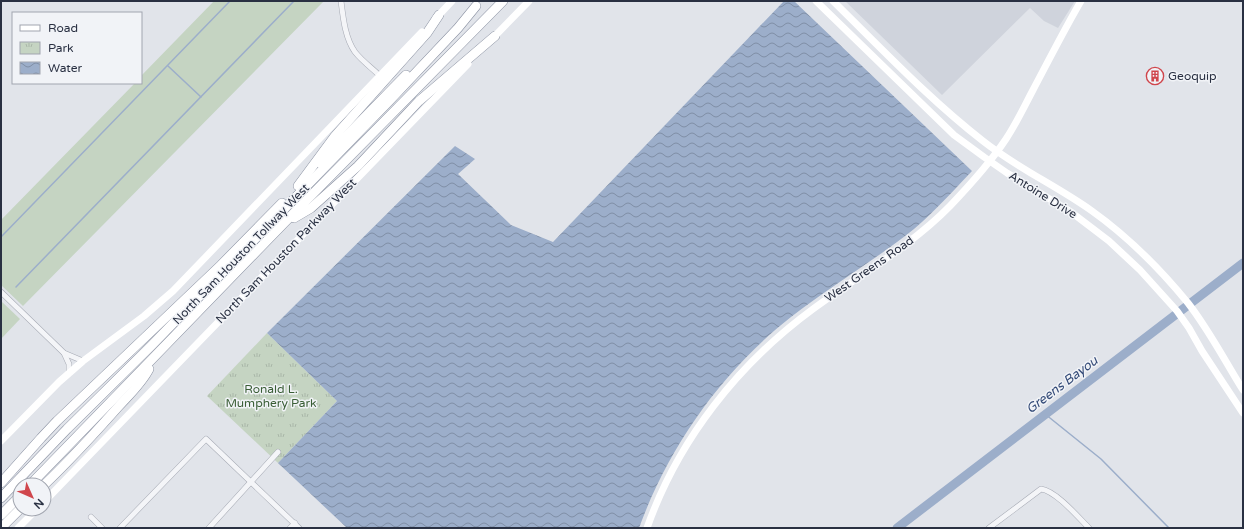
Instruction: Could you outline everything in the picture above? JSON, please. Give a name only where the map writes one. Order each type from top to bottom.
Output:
[{"type":"highway","name":"North Sam Houston Tollway West","points":[[38,477],[284,223],[503,1]]},
{"type":"highway","name":"North Sam Houston Tollway West","points":[[1,483],[40,438],[221,265],[385,96],[458,22],[478,4]]},
{"type":"highway","name":"North Sam Houston Tollway West","points":[[1,498],[386,105],[458,28],[478,4]]},
{"type":"highway","points":[[298,186],[335,136],[427,33],[439,15]]},
{"type":"highway","points":[[284,223],[311,208],[358,166],[419,101],[496,36]]},
{"type":"highway","name":"North Sam Houston Tollway West","points":[[52,477],[74,456],[130,394],[148,372],[156,355]]},
{"type":"highway","points":[[1,515],[12,504]]},
{"type":"highway","points":[[1,528],[12,517]]},
{"type":"main road","points":[[1,441],[82,360],[144,316],[173,291],[452,1]]},
{"type":"main road","name":"North Sam Houston Parkway West","points":[[52,494],[529,1]]},
{"type":"main road","name":"Antoine Drive","points":[[816,1],[954,135],[1024,184],[1071,212],[1108,241],[1140,270],[1163,294],[1189,328],[1202,351],[1243,413]]},
{"type":"main road","name":"Antoine Drive","points":[[833,1],[931,96],[972,132],[997,151],[1092,211],[1150,261],[1173,286],[1200,320],[1243,390]]},
{"type":"main road","name":"West Greens Road","points":[[647,528],[666,483],[691,438],[730,385],[775,339],[800,319],[920,233],[949,206],[990,161],[1012,130],[1081,1]]},
{"type":"main road","points":[[860,44],[868,35]]},
{"type":"main road","points":[[923,105],[931,96]]},
{"type":"main road","points":[[1071,212],[1077,202]]},
{"type":"main road","points":[[1140,270],[1150,261]]},
{"type":"main road","points":[[1202,351],[1215,344]]},
{"type":"main road","points":[[18,528],[29,517]]},
{"type":"street","points":[[341,1],[342,16],[348,37],[355,52],[380,76]]},
{"type":"street","points":[[1,292],[64,353],[69,364],[69,373]]},
{"type":"street","points":[[64,353],[82,360]]},
{"type":"street","points":[[120,528],[206,439],[299,528]]},
{"type":"street","points":[[209,528],[278,452]]},
{"type":"street","points":[[989,528],[1041,489],[1055,495],[1089,528]]},
{"type":"street","points":[[91,517],[102,528]]},
{"type":"street","points":[[290,528],[295,523]]},
{"type":"shaded area","points":[[845,1],[1075,1],[1058,28],[1044,21],[1030,8],[942,95]]},
{"type":"green space","points":[[214,1],[324,1],[23,306],[1,285],[1,220],[134,84],[142,84],[142,75]]},
{"type":"green space","points":[[1,301],[20,319],[1,339]]},
{"type":"green space","name":"Ronald L. Mumphery Park","points":[[267,333],[337,401],[278,463],[207,396]]},
{"type":"water","points":[[784,1],[794,1],[972,171],[937,208],[914,229],[791,317],[742,361],[700,412],[682,439],[651,498],[639,528],[347,528],[278,463],[337,401],[267,333],[455,146],[475,159],[458,174],[511,225],[553,242]]},
{"type":"waterway","points":[[1,237],[230,1]]},
{"type":"waterway","points":[[16,287],[294,1]]},
{"type":"waterway","points":[[168,66],[201,97]]},
{"type":"waterway","name":"Greens Bayou","points":[[897,528],[1243,263]]},
{"type":"waterway","points":[[1045,414],[1101,459],[1169,528]]},
{"type":"place","name":"Geoquip","points":[[1155,76]]}]
